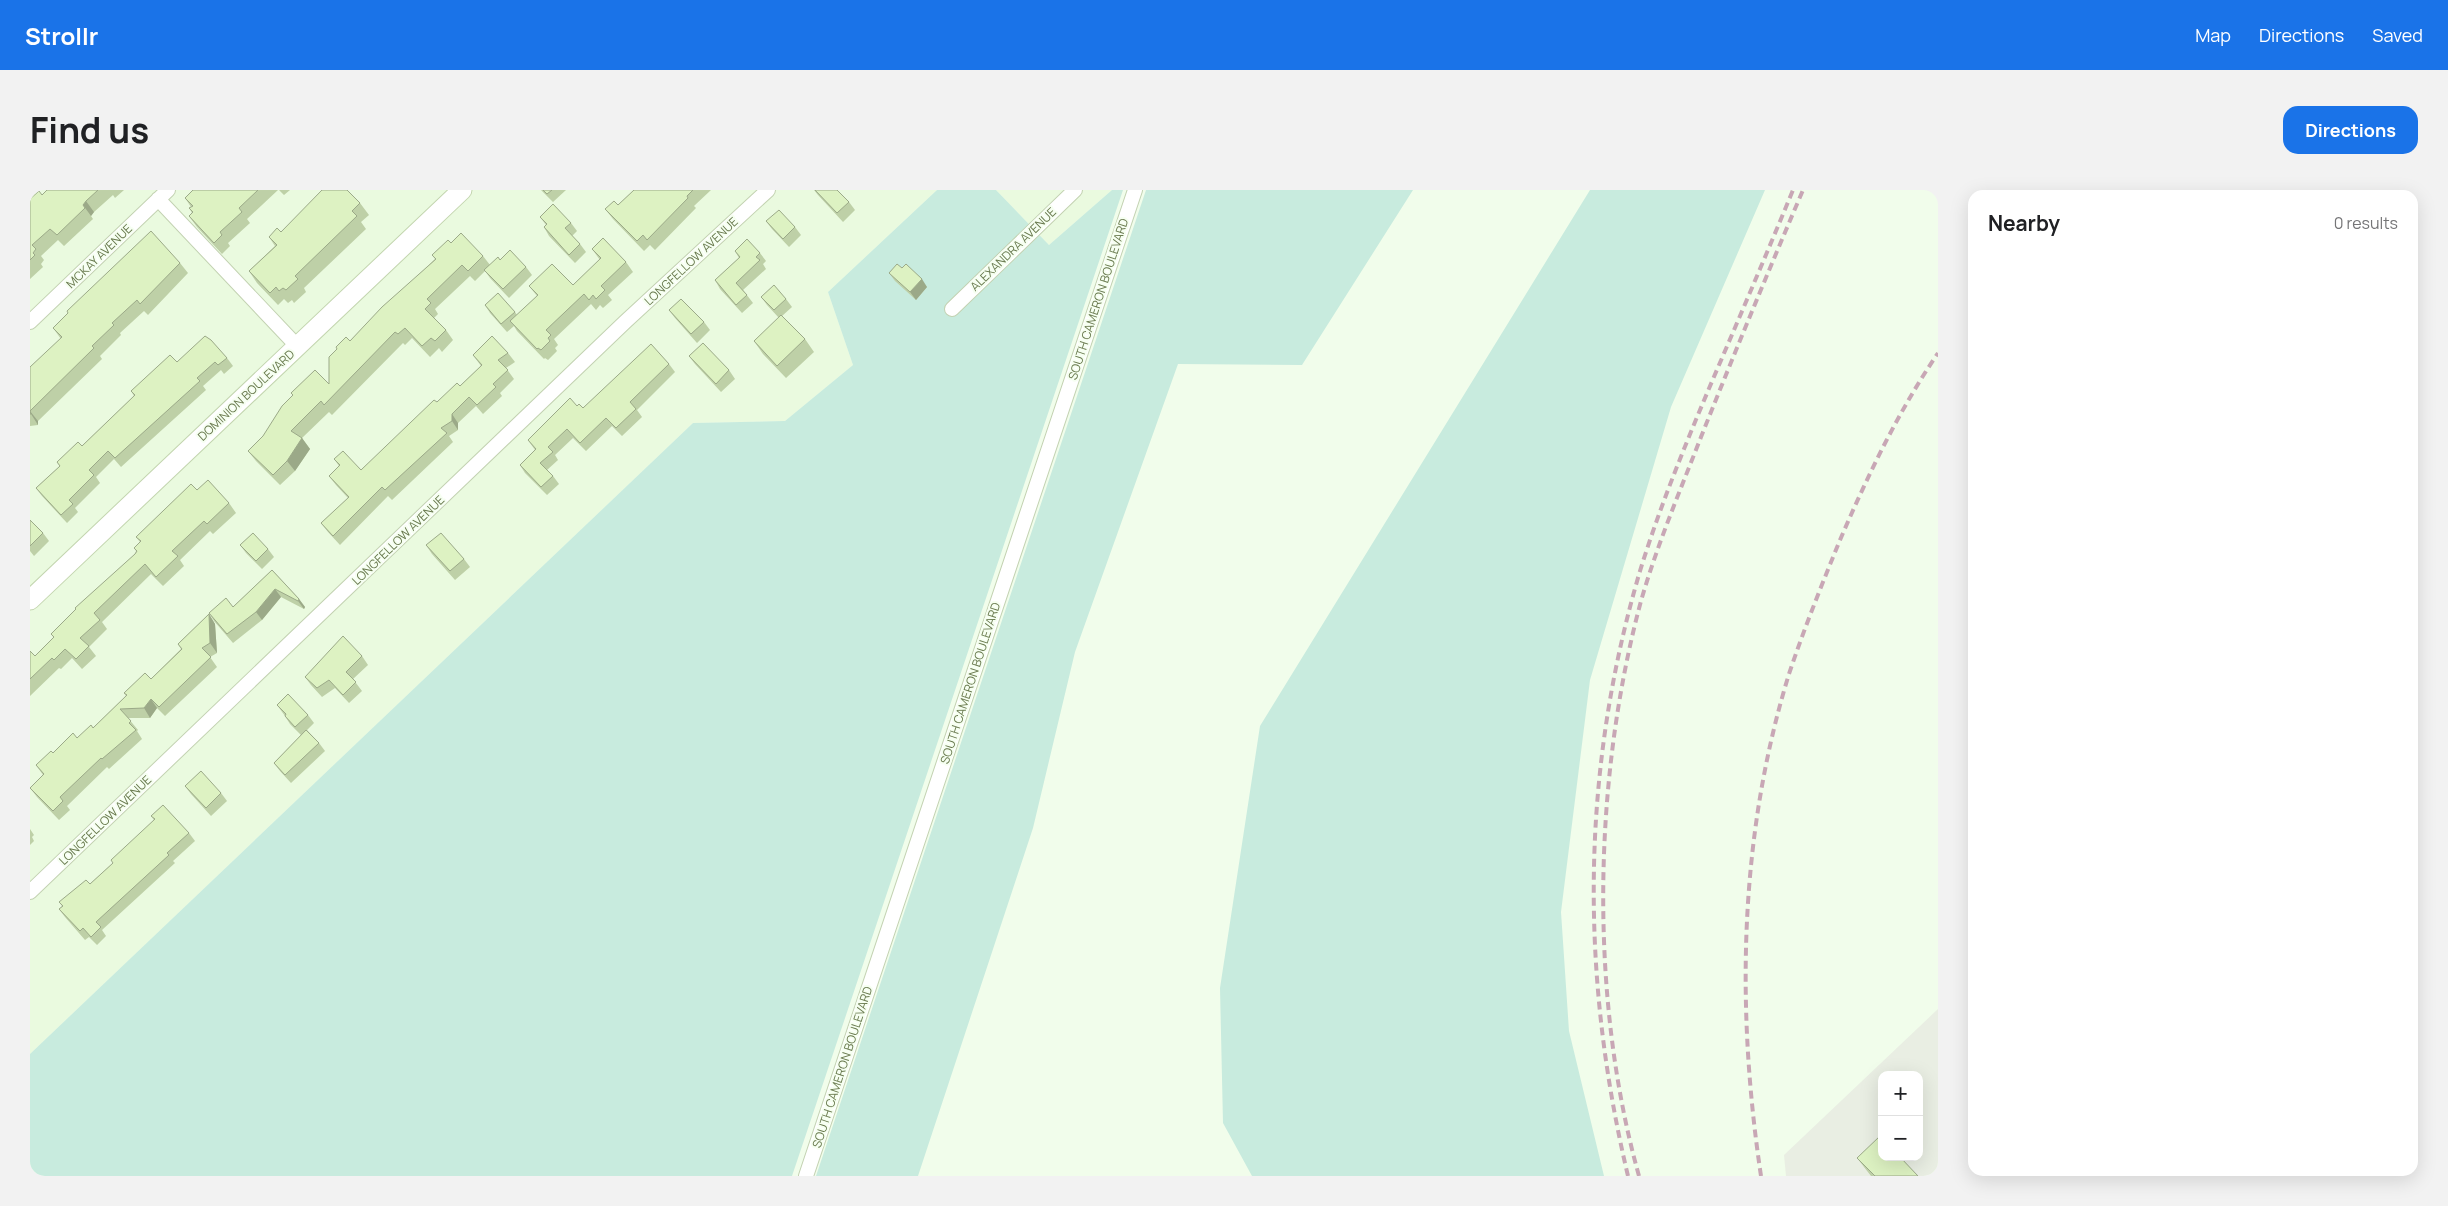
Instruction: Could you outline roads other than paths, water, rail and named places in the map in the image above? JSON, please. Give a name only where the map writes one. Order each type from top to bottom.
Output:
[{"type":"street","name":"DOMINION BOULEVARD","points":[[30,600],[462,190]]},
{"type":"street","name":"LONGFELLOW AVENUE","points":[[30,892],[625,322],[768,190]]},
{"type":"street","name":"ALEXANDRA AVENUE","points":[[952,308],[1075,190]]},
{"type":"street","name":"SOUTH CAMERON BOULEVARD","points":[[806,1176],[1134,190]]},
{"type":"street","points":[[163,195],[297,346]]},
{"type":"street","name":"MCKAY AVENUE","points":[[30,322],[163,195]]},
{"type":"railway","points":[[1628,1176],[1612,1100],[1601,1024],[1595,949],[1594,873],[1598,797],[1606,722],[1621,646],[1640,571],[1656,523],[1693,427],[1793,190]]},
{"type":"railway","points":[[1639,1176],[1623,1107],[1611,1036],[1605,963],[1603,889],[1606,814],[1613,741],[1625,670],[1641,601],[1661,539],[1726,375],[1803,190]]},
{"type":"railway","points":[[1761,1176],[1748,1050],[1747,923],[1760,797],[1772,735],[1789,674],[1840,540],[1885,444],[1923,375],[1938,353]]}]
